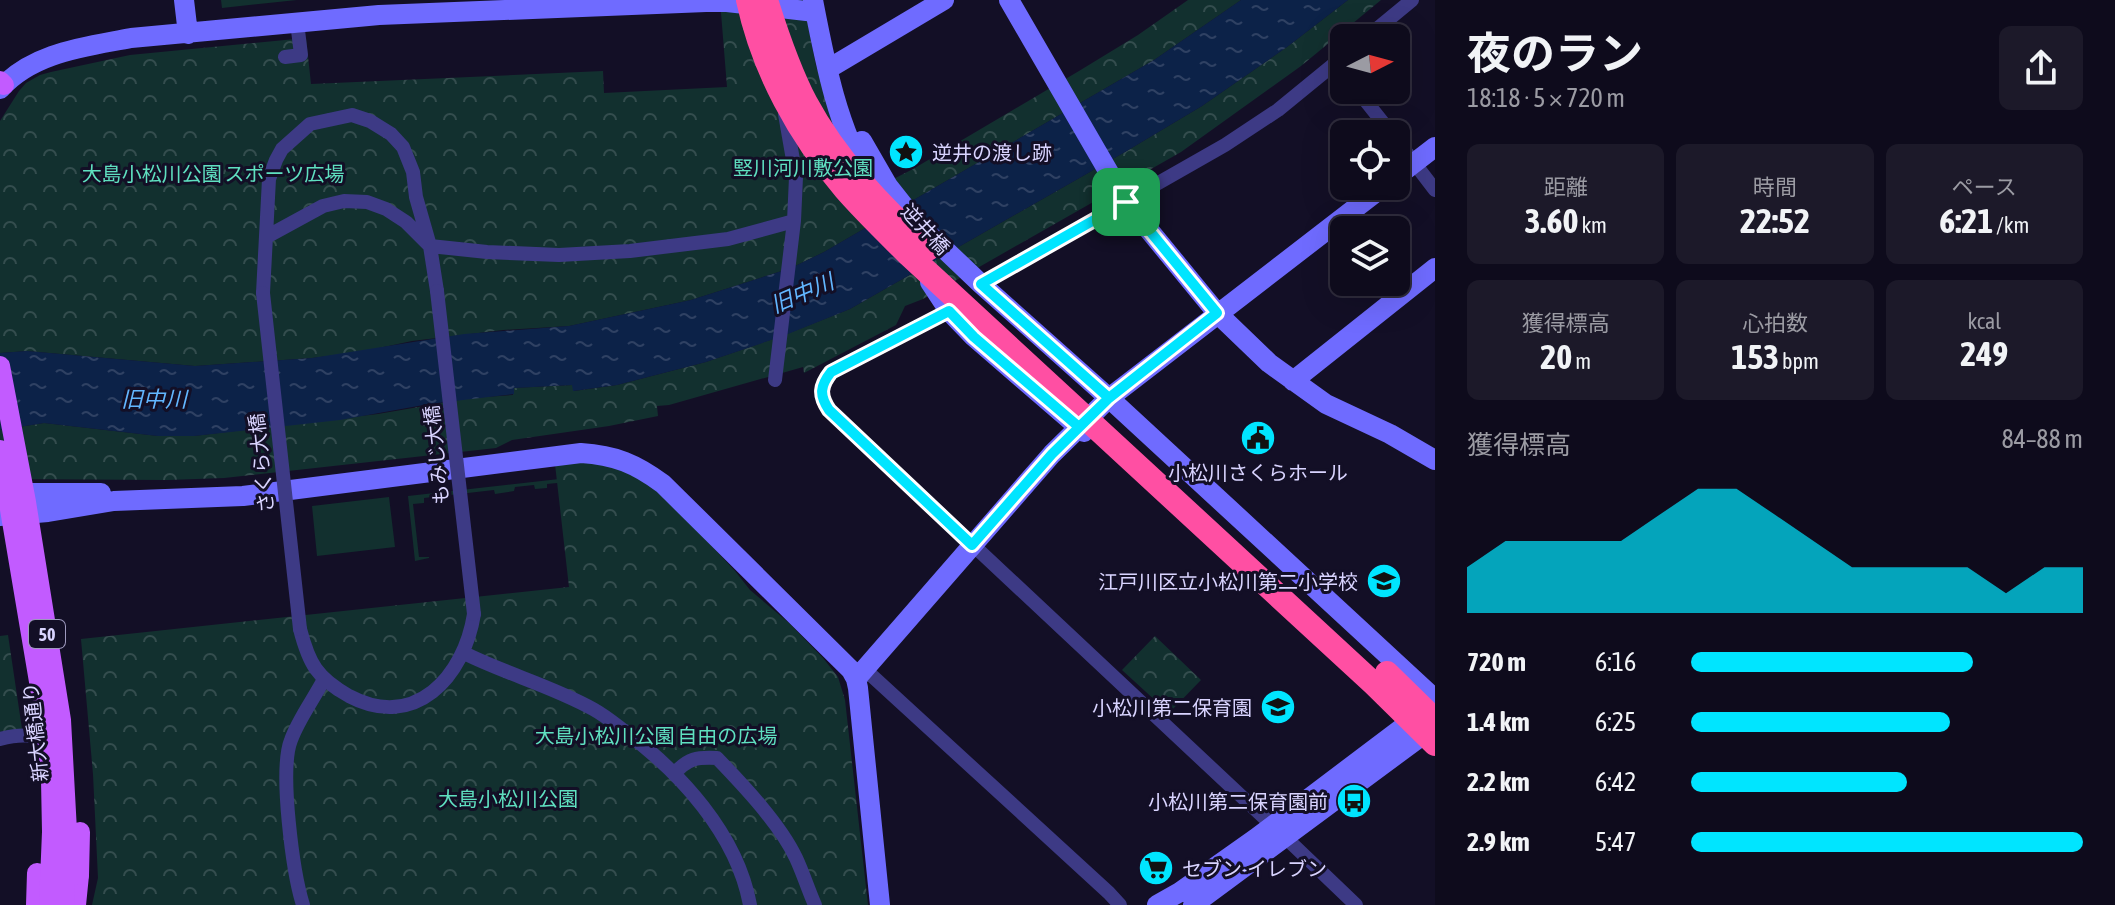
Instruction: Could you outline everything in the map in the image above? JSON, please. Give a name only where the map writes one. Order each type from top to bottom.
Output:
[{"type":"highway","points":[[748,0],[762,49],[790,111],[848,193],[909,255],[1374,684],[1418,737]]},
{"type":"highway","points":[[766,0],[780,43],[806,103],[840,156],[859,178],[919,241],[1435,720]]},
{"type":"main road","name":"新大橋通り","points":[[0,366],[9,504],[61,720],[67,831],[64,905]]},
{"type":"main road","name":"新大橋通り","points":[[0,450],[46,723],[52,806],[52,905]]},
{"type":"main road","points":[[9,504],[21,644],[36,758],[39,808],[36,905]]},
{"type":"main road","points":[[9,504],[61,638],[71,697],[77,754],[79,875],[76,905]]},
{"type":"street","points":[[184,0],[188,34]]},
{"type":"street","points":[[828,69],[944,0]]},
{"type":"street","points":[[1009,0],[1126,202],[1217,313],[1269,363],[1326,404],[1390,434],[1435,460]]},
{"type":"street","points":[[1383,24],[1412,0]]},
{"type":"street","points":[[1,85],[38,60],[131,38],[297,22],[378,7],[610,2],[814,6],[840,116],[871,170],[902,237],[949,311],[974,337],[1079,427],[1418,737],[1435,759]]},
{"type":"street","points":[[285,57],[301,55],[297,22]]},
{"type":"street","points":[[765,25],[796,177],[794,221],[775,380]]},
{"type":"street","points":[[981,284],[1225,145],[1330,72]]},
{"type":"street","points":[[1368,104],[1381,120]]},
{"type":"street","name":"もみじ大橋","points":[[268,236],[269,179],[276,160],[282,149],[310,124],[352,115],[370,121],[391,134],[403,147],[413,172],[437,291],[474,614],[464,653]]},
{"type":"street","points":[[1410,166],[1435,147]]},
{"type":"street","points":[[1410,156],[1435,190]]},
{"type":"street","name":"逆井橋","points":[[871,170],[918,224],[981,284],[1109,398],[1435,700]]},
{"type":"street","points":[[856,679],[1052,454],[1109,398],[1366,200]]},
{"type":"street","points":[[268,236],[323,206],[344,201],[367,202],[386,209],[406,222],[430,246],[487,252],[559,255],[630,251],[728,239],[794,221]]},
{"type":"street","name":"さくら大橋","points":[[268,236],[263,293],[300,629],[306,653],[323,681]]},
{"type":"street","points":[[1293,381],[1435,268]]},
{"type":"street","points":[[949,311],[831,372],[822,383],[821,392],[829,410],[1356,905]]},
{"type":"street","points":[[9,504],[48,512],[114,501],[243,496],[581,453],[600,454],[643,469],[663,484],[846,664],[856,679],[880,905]]},
{"type":"street","points":[[303,905],[298,889],[286,782],[290,742],[323,681],[362,703],[402,707],[432,693],[449,676],[464,653],[594,709],[643,745],[674,774],[717,825],[733,855],[750,905]]},
{"type":"street","points":[[856,679],[870,674],[1120,905]]},
{"type":"street","points":[[1418,737],[1435,700]]},
{"type":"street","points":[[1157,905],[1279,832],[1435,726]]},
{"type":"street","points":[[0,739],[36,735],[51,742],[57,838],[52,905]]},
{"type":"street","points":[[674,774],[684,763],[700,757],[717,758],[742,784],[795,856],[815,905]]},
{"type":"street","points":[[1193,905],[1279,832]]},
{"type":"green space","points":[[221,0],[297,0],[222,8]]},
{"type":"green space","name":"大島小松川公園 スポーツ広場","points":[[720,0],[803,0],[816,66],[825,92],[872,190],[1079,71],[1188,0],[1241,0],[1154,60],[824,252],[791,268],[691,300],[569,326],[412,341],[312,358],[195,366],[27,351],[0,353],[0,121],[19,91],[40,75],[130,55],[306,38],[311,84],[603,71],[604,93],[727,87]]},
{"type":"green space","points":[[1348,0],[1381,0],[1352,24],[1330,24],[1330,42],[1181,152],[923,299],[905,306],[896,325],[804,373],[803,367],[657,406],[658,416],[512,440],[496,448],[224,478],[0,479],[0,430],[44,423],[158,436],[194,436],[513,395],[513,388],[573,385],[574,391],[617,385],[706,362],[850,309],[1202,106]]},
{"type":"green space","name":"大島小松川公園 自由の広場","points":[[583,461],[606,464],[636,475],[661,492],[750,590],[789,623],[838,677],[845,700],[868,905],[92,905],[98,878],[81,639],[569,587],[555,464]]},
{"type":"green space","points":[[568,478],[547,484],[547,488],[535,489],[534,485],[495,494],[494,490],[424,498],[424,503],[413,504],[419,557],[429,558],[415,561],[408,496]]},
{"type":"green space","points":[[389,497],[395,547],[317,556],[312,506]]},
{"type":"green space","points":[[8,635],[22,729],[0,732],[0,636]]},
{"type":"green space","points":[[1155,636],[1201,680],[1169,713],[1122,670]]},
{"type":"water","name":"旧中川","points":[[1241,0],[1348,0],[1202,106],[1125,152],[850,309],[783,336],[706,362],[617,385],[573,391],[572,385],[514,388],[514,394],[429,404],[340,420],[194,436],[158,436],[44,423],[0,430],[0,353],[27,351],[195,366],[312,358],[464,334],[569,326],[691,300],[791,268],[824,252],[1154,60]]},
{"type":"place","name":"逆井の渡し跡","points":[[906,152]]},
{"type":"place","name":"小松川さくらホール","points":[[1258,438]]},
{"type":"place","name":"江戸川区立小松川第二小学校","points":[[1384,581]]},
{"type":"place","name":"小松川第二保育園","points":[[1278,707]]},
{"type":"place","name":"小松川第二保育園前","points":[[1354,801]]},
{"type":"place","name":"セブン-イレブン","points":[[1156,868]]},
{"type":"route","points":[[1126,202],[981,284],[1109,398],[1079,427],[974,337],[949,311],[831,372],[822,383],[823,401],[829,410],[972,545],[1052,454],[1109,398],[1217,313],[1126,202]]},
{"type":"park label","name":"竪川河川敷公園","points":[[803,167]]},
{"type":"park label","name":"大島小松川公園","points":[[508,798]]}]
